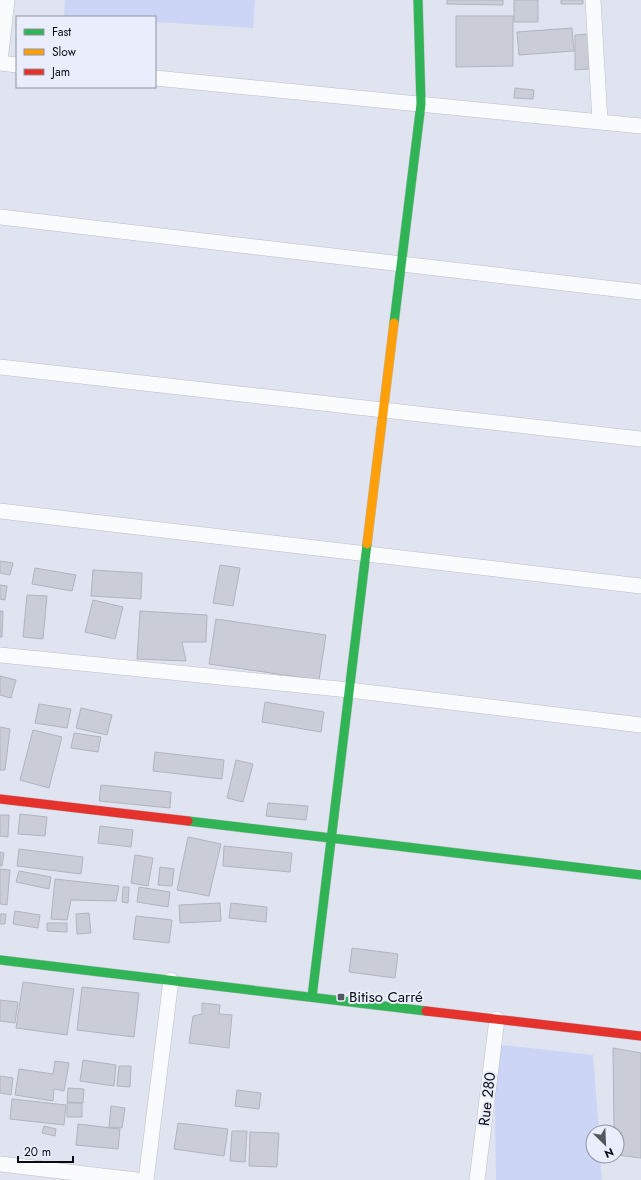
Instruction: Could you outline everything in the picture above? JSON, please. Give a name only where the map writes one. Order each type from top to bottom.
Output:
[{"type":"street","points":[[7,0],[0,62],[16,65]]},
{"type":"street","points":[[312,997],[421,104],[418,0]]},
{"type":"street","points":[[593,0],[600,122]]},
{"type":"street","points":[[156,78],[641,126]]},
{"type":"street","points":[[0,217],[641,292]]},
{"type":"street","points":[[0,367],[641,439]]},
{"type":"street","points":[[0,510],[641,586]]},
{"type":"street","points":[[0,655],[350,690],[641,725]]},
{"type":"street","points":[[0,800],[641,875]]},
{"type":"street","points":[[0,960],[641,1036]]},
{"type":"street","points":[[146,1180],[171,980]]},
{"type":"street","name":"Rue 280","points":[[477,1180],[497,1019]]},
{"type":"street","points":[[0,1164],[136,1180]]},
{"type":"shaded area","points":[[65,0],[255,0],[253,28],[156,22],[156,16],[64,16]]},
{"type":"shaded area","points":[[494,1044],[593,1055],[598,1124],[585,1124],[585,1164],[601,1164],[602,1180],[496,1180]]},
{"type":"building","points":[[447,0],[503,0],[503,5],[447,4]]},
{"type":"building","points":[[514,0],[538,0],[538,22],[514,22]]},
{"type":"building","points":[[561,0],[583,0],[583,4],[561,4]]},
{"type":"building","points":[[456,16],[513,16],[513,66],[456,67]]},
{"type":"building","points":[[572,28],[574,51],[519,55],[517,32]]},
{"type":"building","points":[[589,34],[589,69],[575,70],[575,35]]},
{"type":"building","points":[[515,88],[534,90],[533,99],[514,98]]},
{"type":"building","points":[[0,561],[13,563],[10,575],[0,573]]},
{"type":"building","points":[[220,565],[240,568],[233,606],[213,603]]},
{"type":"building","points":[[35,568],[76,575],[72,591],[32,584]]},
{"type":"building","points":[[93,570],[142,573],[141,599],[91,596]]},
{"type":"building","points":[[0,585],[7,586],[5,600],[0,599]]},
{"type":"building","points":[[27,595],[47,596],[43,639],[23,637]]},
{"type":"building","points":[[93,600],[123,607],[115,639],[85,632]]},
{"type":"building","points":[[0,611],[3,611],[2,637],[0,637]]},
{"type":"building","points":[[140,611],[207,615],[206,642],[182,642],[186,661],[137,659]]},
{"type":"building","points":[[216,619],[326,635],[319,680],[209,664]]},
{"type":"building","points":[[0,676],[16,680],[11,698],[0,695]]},
{"type":"building","points":[[265,702],[324,712],[321,732],[262,722]]},
{"type":"building","points":[[39,704],[71,709],[67,728],[35,723]]},
{"type":"building","points":[[81,708],[112,715],[107,735],[76,728]]},
{"type":"building","points":[[0,727],[10,729],[5,770],[0,770]]},
{"type":"building","points":[[33,730],[62,737],[49,788],[20,780]]},
{"type":"building","points":[[74,733],[101,737],[98,752],[71,748]]},
{"type":"building","points":[[155,752],[224,760],[222,779],[153,771]]},
{"type":"building","points":[[236,760],[253,764],[243,802],[227,798]]},
{"type":"building","points":[[101,785],[171,792],[170,808],[99,801]]},
{"type":"building","points":[[268,803],[308,806],[306,820],[266,816]]},
{"type":"building","points":[[20,814],[47,817],[45,836],[18,834]]},
{"type":"building","points":[[0,815],[9,815],[8,837],[0,836]]},
{"type":"building","points":[[100,826],[133,830],[131,847],[98,843]]},
{"type":"building","points":[[188,837],[221,844],[209,896],[177,890]]},
{"type":"building","points":[[224,846],[292,853],[290,872],[223,866]]},
{"type":"building","points":[[19,849],[83,857],[81,874],[17,866]]},
{"type":"building","points":[[0,852],[4,853],[2,866],[0,866]]},
{"type":"building","points":[[135,855],[153,858],[148,886],[131,883]]},
{"type":"building","points":[[160,867],[174,869],[172,886],[158,885]]},
{"type":"building","points":[[0,869],[10,870],[7,905],[0,904]]},
{"type":"building","points":[[19,871],[51,877],[49,889],[16,882]]},
{"type":"building","points":[[55,879],[119,886],[116,901],[71,900],[67,920],[51,919]]},
{"type":"building","points":[[123,887],[129,887],[128,903],[122,902]]},
{"type":"building","points":[[139,887],[170,892],[168,907],[137,902]]},
{"type":"building","points":[[220,903],[221,921],[180,923],[179,905]]},
{"type":"building","points":[[231,903],[267,907],[266,922],[229,918]]},
{"type":"building","points":[[15,911],[40,915],[38,928],[13,924]]},
{"type":"building","points":[[89,913],[91,933],[77,934],[76,914]]},
{"type":"building","points":[[0,914],[6,914],[5,924],[0,924]]},
{"type":"building","points":[[136,916],[172,920],[169,943],[133,939]]},
{"type":"building","points":[[47,923],[67,923],[67,932],[47,931]]},
{"type":"building","points":[[352,948],[398,954],[395,978],[349,972]]},
{"type":"building","points":[[23,982],[74,989],[67,1035],[16,1028]]},
{"type":"building","points":[[82,987],[139,993],[134,1037],[77,1030]]},
{"type":"building","points":[[0,1000],[18,1002],[15,1023],[0,1021]]},
{"type":"building","points":[[202,1003],[220,1005],[219,1014],[232,1015],[229,1048],[189,1043],[193,1016],[202,1014]]},
{"type":"building","points":[[613,1048],[641,1053],[641,1158],[625,1156],[625,1124],[614,1124]]},
{"type":"building","points":[[83,1060],[116,1065],[114,1086],[80,1081]]},
{"type":"building","points":[[55,1061],[69,1063],[64,1091],[54,1089],[53,1101],[15,1095],[19,1069],[53,1074]]},
{"type":"building","points":[[119,1066],[131,1066],[130,1087],[117,1086]]},
{"type":"building","points":[[0,1076],[13,1078],[11,1095],[0,1093]]},
{"type":"building","points":[[68,1088],[84,1089],[83,1103],[67,1102]]},
{"type":"building","points":[[237,1090],[261,1093],[259,1109],[235,1106]]},
{"type":"building","points":[[12,1099],[66,1105],[64,1125],[10,1119]]},
{"type":"building","points":[[67,1103],[82,1103],[82,1117],[67,1117]]},
{"type":"building","points":[[111,1106],[125,1108],[122,1128],[109,1127]]},
{"type":"building","points":[[178,1123],[228,1129],[224,1156],[174,1149]]},
{"type":"building","points":[[78,1124],[120,1129],[118,1149],[76,1145]]},
{"type":"building","points":[[44,1126],[56,1129],[55,1136],[42,1133]]},
{"type":"building","points":[[232,1131],[247,1131],[245,1162],[230,1161]]},
{"type":"building","points":[[250,1132],[279,1133],[277,1167],[249,1166]]},
{"type":"traffic: fast","points":[[394,323],[421,104],[418,0]]},
{"type":"traffic: fast","points":[[312,997],[367,544]]},
{"type":"traffic: fast","points":[[188,821],[641,875]]},
{"type":"traffic: fast","points":[[0,960],[426,1011]]},
{"type":"traffic: slow","points":[[367,544],[394,323]]},
{"type":"traffic: jam","points":[[0,799],[188,821]]},
{"type":"traffic: jam","points":[[426,1011],[641,1036]]},
{"type":"place","name":"Bitiso Carré","points":[[341,997]]}]
